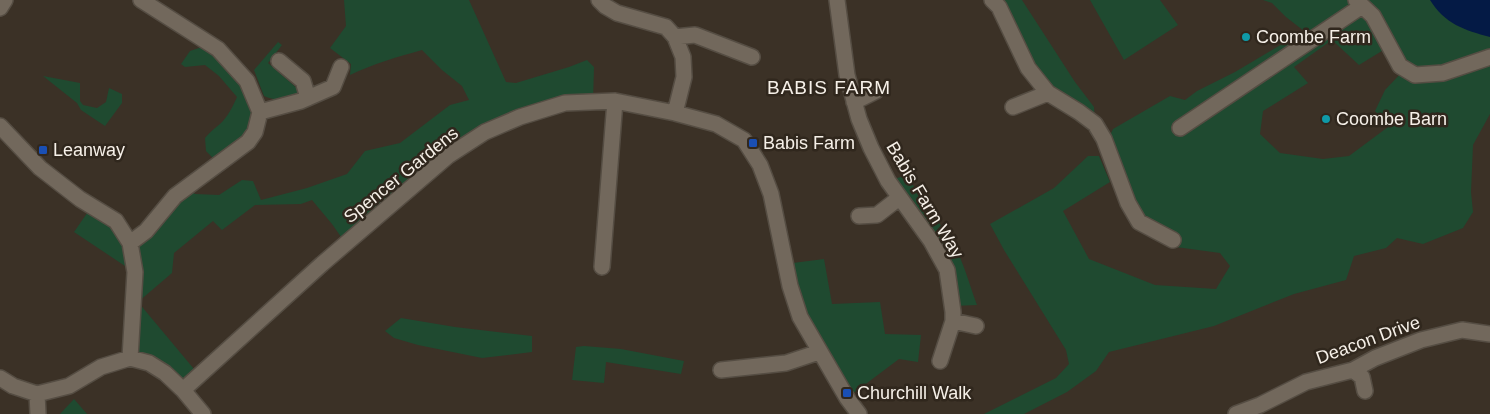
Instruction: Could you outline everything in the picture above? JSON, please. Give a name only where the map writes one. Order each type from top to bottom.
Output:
[{"type":"street","points":[[0,8],[5,0]]},
{"type":"street","points":[[130,243],[146,231],[175,196],[248,142],[255,132],[260,112],[247,81],[218,49],[141,0]]},
{"type":"street","points":[[599,0],[617,13],[666,27],[675,36],[683,57],[684,77],[675,113]]},
{"type":"street","name":"Babis Farm Way","points":[[837,0],[847,76],[858,119],[871,148],[899,198],[931,241],[948,270],[953,321],[940,361]]},
{"type":"street","points":[[992,0],[999,7],[1028,68],[1048,93],[1095,124],[1104,139],[1128,203],[1139,222],[1173,240]]},
{"type":"street","points":[[1180,128],[1359,3],[1373,16],[1400,66],[1415,75],[1443,73],[1490,57]]},
{"type":"street","points":[[675,36],[695,35],[752,57]]},
{"type":"street","points":[[279,61],[304,81],[308,98]]},
{"type":"street","points":[[260,112],[308,98],[333,87],[342,66]]},
{"type":"street","points":[[854,102],[876,92]]},
{"type":"street","points":[[1013,107],[1048,93]]},
{"type":"street","points":[[602,267],[615,101]]},
{"type":"street","name":"Spencer Gardens","points":[[182,390],[322,264],[448,156],[485,132],[520,116],[565,103],[615,101],[675,113],[716,124],[744,140],[760,165],[772,194],[790,286],[800,317],[819,352],[859,414]]},
{"type":"street","points":[[0,126],[40,168],[80,199],[116,221],[130,243],[134,272],[130,358]]},
{"type":"street","points":[[859,216],[877,215],[899,198]]},
{"type":"street","points":[[953,321],[976,326]]},
{"type":"street","name":"Deacon Drive","points":[[1236,414],[1260,405],[1306,382],[1353,370],[1375,358],[1421,340],[1462,330],[1490,334]]},
{"type":"street","points":[[721,370],[786,363],[819,352]]},
{"type":"street","points":[[0,378],[13,386],[37,394],[69,386],[101,367],[130,358],[149,363],[165,373],[203,414]]},
{"type":"street","points":[[1353,370],[1362,377],[1365,391]]},
{"type":"street","points":[[37,394],[38,414]]},
{"type":"green space","points":[[344,0],[469,0],[506,82],[516,83],[587,60],[594,67],[593,102],[485,133],[346,244],[312,200],[301,204],[255,205],[222,230],[213,221],[174,253],[172,273],[138,302],[199,375],[183,390],[130,358],[134,272],[74,232],[92,206],[130,243],[187,187],[195,194],[219,195],[242,180],[253,181],[261,200],[307,188],[347,174],[365,151],[400,143],[450,105],[469,100],[462,86],[422,50],[376,64],[350,75],[351,64],[330,48],[346,26]]},
{"type":"green space","points":[[992,0],[1022,0],[1075,82],[1094,107],[1095,124],[1048,93]]},
{"type":"green space","points":[[1090,0],[1160,0],[1178,25],[1124,60]]},
{"type":"green space","points":[[1263,0],[1490,0],[1490,114],[1473,145],[1471,192],[1473,212],[1463,228],[1423,244],[1397,238],[1386,248],[1354,256],[1346,280],[1294,294],[1214,326],[1109,352],[1096,371],[1067,392],[1024,414],[984,414],[1056,378],[1069,364],[1066,350],[990,224],[1054,188],[1088,156],[1099,156],[1110,182],[1063,211],[1089,259],[1155,285],[1216,289],[1230,266],[1220,253],[1176,247],[1173,240],[1139,222],[1106,144],[1113,129],[1170,96],[1185,100],[1197,91],[1235,72],[1304,31],[1272,3]],"holes":[[[1332,40],[1359,65],[1390,46],[1405,69],[1385,90],[1375,111],[1388,127],[1349,156],[1323,159],[1280,153],[1260,134],[1263,111],[1308,83],[1294,67]]]},
{"type":"green space","points":[[278,42],[282,45],[268,63],[299,90],[297,96],[285,99],[272,99],[264,96],[254,70]]},
{"type":"green space","points":[[211,44],[260,112],[255,132],[218,163],[206,151],[205,138],[225,119],[237,97],[219,76],[205,65],[185,67],[181,64],[190,51]]},
{"type":"green space","points":[[43,76],[80,83],[80,101],[83,105],[97,108],[106,102],[109,88],[122,94],[122,103],[105,126],[81,110],[77,103]]},
{"type":"green space","points":[[907,175],[955,247],[977,305],[952,306],[947,270],[888,181]]},
{"type":"green space","points":[[824,259],[832,304],[880,302],[885,334],[921,335],[918,362],[899,359],[847,398],[819,352],[785,264]]},
{"type":"green space","points":[[401,318],[455,327],[532,336],[532,352],[482,358],[418,345],[394,338],[385,331]]},
{"type":"green space","points":[[576,347],[621,349],[684,361],[681,374],[606,362],[604,383],[572,380]]},
{"type":"green space","points":[[74,399],[87,414],[60,414]]},
{"type":"water","points":[[1430,0],[1490,0],[1490,37],[1456,25],[1442,15]]},
{"type":"place","name":"Coombe Farm","points":[[1246,37]]},
{"type":"place","name":"Coombe Barn","points":[[1326,119]]},
{"type":"place","name":"Babis Farm","points":[[753,143]]},
{"type":"place","name":"Leanway","points":[[43,150]]},
{"type":"place","name":"Churchill Walk","points":[[847,393]]},
{"type":"district","name":"BABIS FARM","points":[[829,87]]}]
